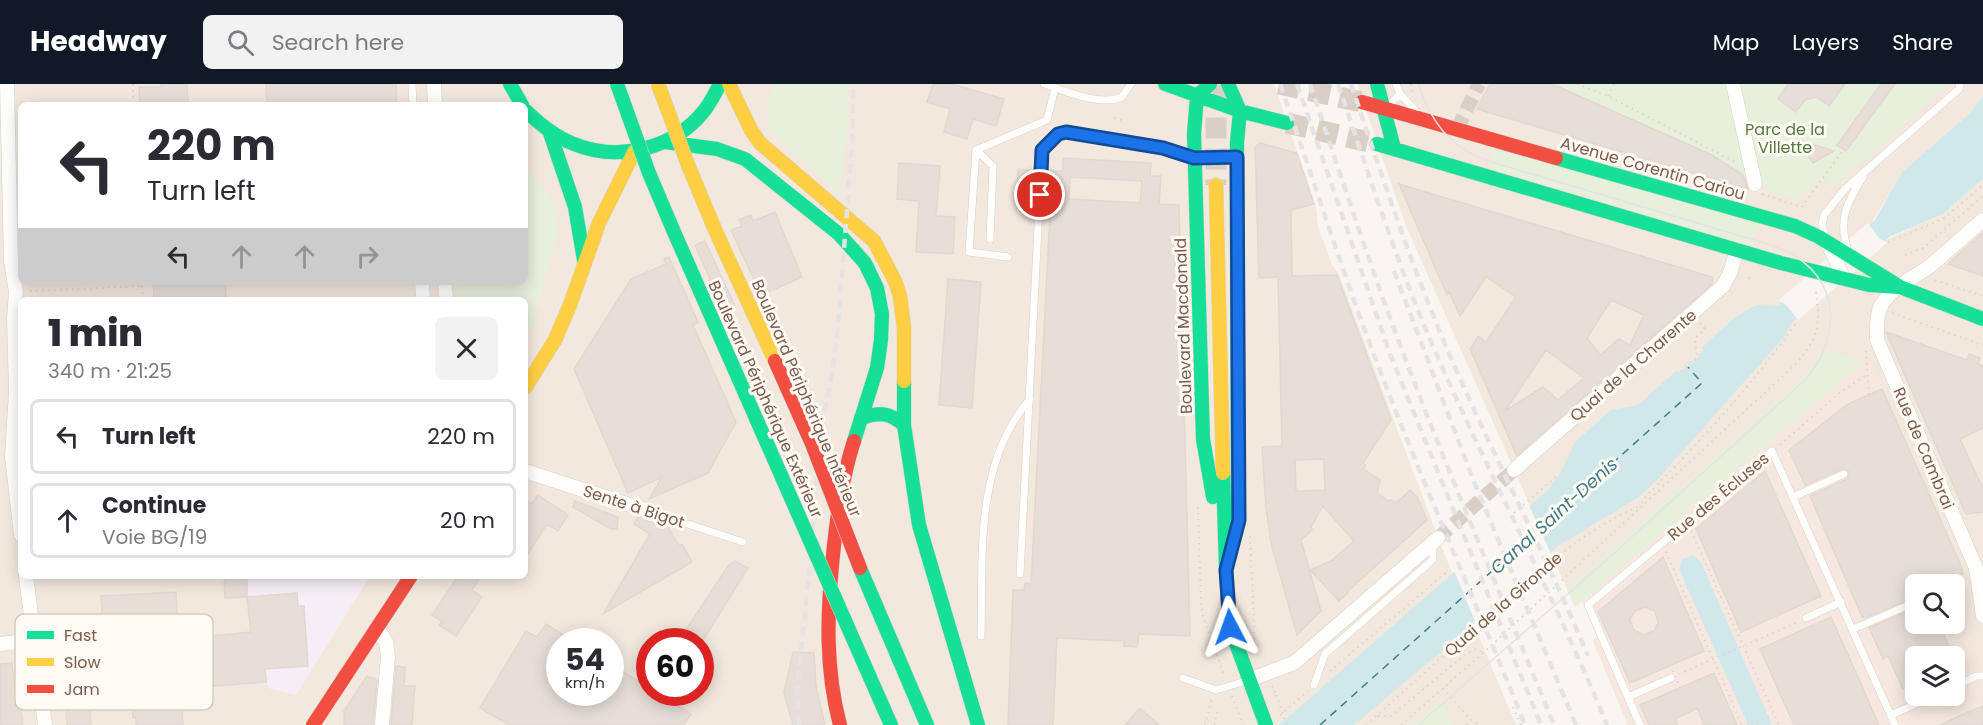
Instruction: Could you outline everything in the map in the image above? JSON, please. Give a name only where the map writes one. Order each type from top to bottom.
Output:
[{"type":"main road","points":[[510,84],[520,102]]},
{"type":"main road","name":"Boulevard Périphérique Extérieur","points":[[617,84],[654,183],[891,725]]},
{"type":"main road","name":"Boulevard Périphérique Intérieur","points":[[658,84],[708,213],[812,444],[860,568],[927,725]]},
{"type":"main road","points":[[528,113],[549,133],[581,148],[598,152],[634,152],[665,142],[695,121],[707,107],[720,84]]},
{"type":"main road","points":[[729,84],[760,143],[867,235],[878,247],[890,270],[900,296],[904,328],[904,425],[919,525],[978,725]]},
{"type":"main road","points":[[1165,84],[1240,111],[1287,123]]},
{"type":"main road","points":[[1197,96],[1210,84]]},
{"type":"main road","name":"Boulevard Macdonald","points":[[1226,570],[1239,520],[1237,137],[1240,111],[1228,84]]},
{"type":"main road","points":[[1377,84],[1395,148]]},
{"type":"main road","name":"Boulevard Macdonald","points":[[1197,96],[1194,158],[1203,439],[1226,570]]},
{"type":"main road","name":"Avenue Corentin Cariou","points":[[1362,102],[1786,223],[1827,241],[1900,287],[1983,319]]},
{"type":"main road","points":[[549,133],[575,207],[584,260]]},
{"type":"main road","points":[[665,142],[732,153],[746,159],[831,227],[865,263],[879,298],[883,328],[877,362],[845,474],[836,531],[828,614],[827,653],[830,688],[840,725]]},
{"type":"main road","name":"Avenue Corentin Cariou","points":[[1377,144],[1737,250],[1869,285],[1900,287]]},
{"type":"main road","points":[[528,383],[555,340],[601,218],[634,152]]},
{"type":"main road","points":[[1194,158],[1237,157]]},
{"type":"main road","name":"Boulevard Macdonald","points":[[1216,185],[1226,570],[1230,627],[1260,709],[1271,722]]},
{"type":"main road","points":[[861,418],[881,411],[892,414],[904,425]]},
{"type":"main road","points":[[314,725],[378,629],[407,579]]},
{"type":"street","points":[[0,85],[8,84],[15,209],[11,261],[16,292],[14,318],[16,392],[11,456],[18,511]]},
{"type":"street","points":[[434,84],[435,102]]},
{"type":"street","points":[[1733,84],[1755,184]]},
{"type":"street","points":[[1880,308],[1900,287],[1928,267],[1983,220]]},
{"type":"street","points":[[1827,241],[1844,279]]},
{"type":"street","name":"Quai de la Charente","points":[[1514,470],[1723,286],[1730,273],[1737,250]]},
{"type":"street","name":"Rue de Cambrai","points":[[1880,308],[1877,340],[1976,568],[1983,616]]},
{"type":"street","name":"Sente à Bigot","points":[[528,472],[654,513]]},
{"type":"street","points":[[1249,680],[1293,663],[1436,540]]},
{"type":"street","points":[[26,579],[31,614]]},
{"type":"street","points":[[378,629],[386,642],[388,657],[382,725]]},
{"type":"street","points":[[0,644],[15,642]]},
{"type":"street","points":[[43,710],[45,725]]},
{"type":"lane","points":[[412,84],[413,102]]},
{"type":"lane","points":[[1044,84],[1096,100],[1108,101],[1121,98],[1131,84]]},
{"type":"lane","points":[[1396,84],[1400,94],[1422,119]]},
{"type":"lane","points":[[1827,241],[1822,225],[1824,215],[1845,189],[1959,89],[1960,84]]},
{"type":"lane","points":[[976,150],[1047,120],[1055,88]]},
{"type":"lane","points":[[1385,108],[1400,94]]},
{"type":"lane","points":[[1020,574],[1042,150],[1058,134],[1066,132],[1163,148],[1194,158]]},
{"type":"lane","points":[[976,150],[993,166],[990,239]]},
{"type":"lane","points":[[976,150],[969,252],[976,255],[1008,257]]},
{"type":"lane","points":[[1851,256],[1844,237],[1844,213],[1850,198],[1868,170]]},
{"type":"lane","points":[[981,636],[985,502],[998,454],[1019,411],[1030,399]]},
{"type":"lane","name":"Rue des Écluses","points":[[1640,725],[1588,605],[1772,451],[1895,725]]},
{"type":"lane","points":[[1793,496],[1844,474]]},
{"type":"lane","name":"Sente à Bigot","points":[[654,513],[743,542]]},
{"type":"lane","points":[[1314,685],[1325,654],[1433,559],[1436,540]]},
{"type":"lane","points":[[1806,618],[1841,602]]},
{"type":"lane","points":[[1853,629],[1905,607]]},
{"type":"lane","points":[[1965,682],[1976,676],[1983,676]]},
{"type":"lane","points":[[1183,678],[1216,690],[1249,680]]},
{"type":"lane","points":[[1628,697],[1671,678]]},
{"type":"lane","points":[[1891,716],[1912,706]]},
{"type":"path","points":[[133,84],[133,102]]},
{"type":"path","points":[[1577,84],[1608,96],[1732,160],[1739,166]]},
{"type":"path","points":[[1608,96],[1614,84]]},
{"type":"path","points":[[1114,118],[1124,121]]},
{"type":"path","points":[[1755,184],[1763,195],[1802,207],[1844,149]]},
{"type":"path","points":[[1888,242],[1943,219],[1983,185]]},
{"type":"path","points":[[1905,255],[1923,248],[1983,196]]},
{"type":"path","points":[[1749,279],[1750,275]]},
{"type":"path","points":[[1928,277],[1983,296]]},
{"type":"path","points":[[16,292],[142,286],[143,297]]},
{"type":"path","name":"Quai de la Gironde","points":[[1401,725],[1483,653],[1797,363],[1812,344],[1819,324],[1815,288]]},
{"type":"path","points":[[1880,308],[1983,345]]},
{"type":"path","points":[[1913,321],[1915,314]]},
{"type":"path","name":"Quai de la Gironde","points":[[1366,725],[1397,695],[1555,557],[1619,515],[1640,506],[1647,495],[1693,450],[1760,372],[1796,323]]},
{"type":"path","points":[[1681,371],[1697,357],[1695,338],[1705,329]]},
{"type":"path","points":[[1866,345],[1869,395]]},
{"type":"path","points":[[1772,451],[1837,395],[1866,375]]},
{"type":"path","points":[[1514,513],[1558,475]]},
{"type":"path","points":[[1687,522],[1779,725]]},
{"type":"path","points":[[1662,542],[1742,725]]},
{"type":"path","points":[[1271,722],[1449,570]]},
{"type":"path","points":[[1671,678],[1806,618]]},
{"type":"path","name":"Quai de la Gironde","points":[[1377,716],[1391,716],[1467,653],[1477,649],[1483,653]]},
{"type":"path","points":[[1670,666],[1680,688]]},
{"type":"path","points":[[1270,682],[1287,725]]},
{"type":"path","points":[[1443,688],[1471,720],[1481,725]]},
{"type":"path","points":[[1205,725],[1209,706],[1216,690]]},
{"type":"path","points":[[1234,701],[1243,724]]},
{"type":"path","points":[[1514,706],[1521,725]]},
{"type":"path","points":[[1214,725],[1218,709]]},
{"type":"path","points":[[1751,725],[1774,715]]},
{"type":"path","points":[[1466,725],[1471,720]]},
{"type":"shaded area","points":[[0,84],[1274,84],[1316,207],[1318,226],[1332,265],[1338,272],[1442,548],[1516,725],[0,725]]},
{"type":"shaded area","points":[[1357,84],[1983,84],[1983,96],[1969,114],[1902,172],[1871,224],[1885,240],[1943,214],[1983,179],[1983,725],[1628,725],[1593,641],[1597,637],[1582,601],[1575,607],[1406,226]]},
{"type":"shaded area","points":[[1871,363],[1962,568],[1963,574],[1905,574],[1905,634],[1965,634],[1965,599],[1971,661],[1983,705],[1983,725],[1628,725],[1593,641],[1597,637],[1582,601],[1862,364]]},
{"type":"shaded area","points":[[223,579],[368,579],[296,695],[268,688],[264,652],[250,623],[247,597],[225,598]]},
{"type":"green space","points":[[773,84],[846,84],[847,131],[840,194],[771,131],[768,108]]},
{"type":"green space","name":"Parc de la Villette","points":[[1552,84],[1949,84],[1834,187],[1823,176],[1797,199],[1754,186],[1743,175],[1712,155]]},
{"type":"green space","points":[[1494,145],[1760,223],[1752,248],[1488,167]]},
{"type":"green space","points":[[528,169],[539,180],[554,206],[558,233],[533,325],[528,334],[528,297],[458,297],[457,285],[528,285]]},
{"type":"green space","points":[[1821,350],[1859,360],[1862,364],[1575,607],[1567,590],[1798,382],[1815,362]]},
{"type":"green space","points":[[1440,701],[1451,714],[1448,717],[1453,725],[1412,725]]},
{"type":"water","name":"Canal Saint-Denis","points":[[1983,96],[1983,179],[1943,214],[1889,237],[1796,317],[1783,338],[1657,480],[1639,497],[1558,546],[1456,639],[1354,725],[1279,725],[1548,490],[1560,474],[1575,442],[1611,410],[1638,405],[1676,371],[1681,372],[1699,357],[1698,355],[1704,350],[1702,348],[1742,313],[1760,305],[1778,306],[1875,220],[1902,172],[1969,114]]},
{"type":"water","points":[[1693,555],[1701,562],[1772,725],[1748,725],[1679,569],[1682,559]]},
{"type":"pier","points":[[1868,223],[1879,238],[1887,243],[1798,320],[1779,300]]},
{"type":"pier","points":[[1528,503],[1552,556],[1476,624],[1453,568]]},
{"type":"building","points":[[161,84],[187,84],[188,102],[140,102],[139,87],[161,87]]},
{"type":"building","points":[[266,84],[396,84],[397,102],[267,102]]},
{"type":"building","points":[[933,84],[952,84],[1004,99],[996,126],[973,119],[967,139],[944,132],[950,109],[927,102]]},
{"type":"building","points":[[1490,84],[1552,84],[1712,155],[1743,175],[1748,189],[1477,109]]},
{"type":"building","points":[[1788,84],[1845,84],[1829,106],[1817,97],[1805,100],[1796,112],[1778,99]]},
{"type":"building","points":[[1881,84],[1895,84],[1846,151],[1837,145]]},
{"type":"building","points":[[1799,140],[1834,151],[1813,163]]},
{"type":"building","points":[[1260,143],[1297,153],[1314,204],[1291,210],[1292,276],[1337,275],[1391,420],[1363,463],[1366,465],[1363,469],[1380,480],[1377,493],[1389,501],[1396,503],[1410,490],[1417,497],[1427,520],[1339,601],[1310,570],[1331,561],[1354,541],[1323,506],[1311,527],[1312,530],[1301,540],[1321,611],[1297,635],[1271,543],[1266,507],[1262,447],[1282,446],[1278,277],[1259,278],[1255,147]],"holes":[[[1324,459],[1325,490],[1296,491],[1295,460]]]},
{"type":"building","points":[[1063,158],[1151,163],[1150,176],[1161,176],[1159,204],[1179,205],[1190,636],[1139,634],[1137,647],[1124,646],[1124,641],[1057,638],[1053,725],[1008,725],[1013,590],[1024,590],[1025,583],[1031,584],[1051,194],[1045,193],[1047,171],[1063,171]],"holes":[[[1070,177],[1142,181],[1140,203],[1069,199]]]},
{"type":"building","points":[[899,163],[940,166],[936,216],[955,217],[953,254],[916,252],[919,201],[897,199]]},
{"type":"building","points":[[1018,169],[1035,171],[1034,193],[1017,192]]},
{"type":"building","points":[[1399,184],[1712,277],[1713,283],[1517,456],[1470,349],[1478,336],[1486,342],[1516,297],[1486,277],[1460,316],[1449,292],[1447,295]],"holes":[[[1611,300],[1644,315],[1630,345],[1619,339],[1600,355],[1587,338]],[[1546,350],[1584,378],[1558,400],[1543,387],[1505,411]]]},
{"type":"building","points":[[775,212],[802,277],[761,295],[731,230],[742,226],[739,220],[751,215],[753,221]]},
{"type":"building","points":[[1983,233],[1983,276],[1948,264],[1961,252]]},
{"type":"building","points":[[705,241],[735,306],[724,311],[695,245]]},
{"type":"building","points":[[669,257],[698,322],[693,325],[736,422],[708,473],[649,499],[662,477],[628,493],[574,369],[631,279],[666,264],[664,259]]},
{"type":"building","points":[[948,279],[981,282],[972,408],[939,405]]},
{"type":"building","points":[[153,285],[225,285],[226,297],[154,297]]},
{"type":"building","points":[[1886,332],[1967,360],[1969,354],[1980,358],[1978,364],[1983,366],[1983,428],[1960,439],[1983,489],[1983,512],[1966,514]]},
{"type":"building","points":[[1882,389],[1963,574],[1905,574],[1905,602],[1865,618],[1862,617],[1810,496],[1847,479],[1849,471],[1842,469],[1805,485],[1789,450],[1848,404]]},
{"type":"building","points":[[1765,471],[1821,596],[1741,632],[1696,529]]},
{"type":"building","points":[[538,495],[568,515],[558,531],[547,524],[528,553],[528,502],[532,504]]},
{"type":"building","points":[[575,501],[618,517],[617,529],[611,529],[573,507]]},
{"type":"building","points":[[638,517],[651,522],[659,520],[666,523],[679,546],[682,544],[692,562],[603,614],[650,534],[634,524]]},
{"type":"building","points":[[1663,557],[1704,651],[1630,683],[1598,612]],"holes":[[[1645,607],[1655,611],[1658,622],[1654,631],[1644,635],[1634,630],[1630,620],[1635,611]]]},
{"type":"building","points":[[735,561],[748,568],[711,628],[687,628],[728,566]]},
{"type":"building","points":[[224,579],[247,579],[247,597],[225,598]]},
{"type":"building","points":[[456,579],[479,579],[472,590],[482,597],[456,636],[439,625],[442,622],[432,615]]},
{"type":"building","points":[[176,592],[177,614],[102,614],[101,596]]},
{"type":"building","points":[[297,593],[298,606],[304,606],[308,666],[265,669],[266,682],[213,686],[213,636],[251,632],[247,597]]},
{"type":"building","points":[[1905,613],[1905,634],[1943,634],[1949,646],[1905,646],[1905,688],[1903,689],[1888,656],[1883,659],[1869,628]]},
{"type":"building","points":[[1831,617],[1879,725],[1794,725],[1760,649]]},
{"type":"building","points":[[546,624],[552,628],[546,628],[546,706],[624,706],[624,672],[636,680],[636,706],[678,706],[691,714],[684,725],[509,725],[480,708],[526,631],[537,637]]},
{"type":"building","points":[[793,652],[814,653],[816,686],[825,725],[793,725],[784,693]]},
{"type":"building","points":[[12,663],[15,710],[21,710],[23,725],[0,725],[0,664]]},
{"type":"building","points":[[396,666],[405,667],[404,686],[415,686],[412,725],[391,725]]},
{"type":"building","points":[[1714,673],[1737,725],[1704,725],[1697,708],[1675,719],[1678,725],[1649,725],[1640,705]]},
{"type":"building","points":[[367,676],[377,680],[373,725],[344,725],[344,711]]},
{"type":"building","points":[[1983,706],[1983,725],[1940,725],[1968,712]]},
{"type":"building","points":[[1140,708],[1159,725],[1125,725]]},
{"type":"building","points":[[66,710],[90,710],[91,725],[67,725]]},
{"type":"building","points":[[133,710],[182,710],[183,725],[136,725],[136,718],[133,718]]},
{"type":"ferry route","points":[[1320,725],[1702,383],[1688,367]]},
{"type":"tunnel","points":[[1279,84],[1362,102]]},
{"type":"tunnel","points":[[1457,129],[1479,84]]},
{"type":"tunnel","points":[[1212,87],[1216,100],[1216,185]]},
{"type":"tunnel","points":[[1287,123],[1377,144]]},
{"type":"tunnel","points":[[1438,538],[1514,470]]},
{"type":"tram line","points":[[1418,84],[1437,124],[1455,143],[1480,157],[1761,242],[1791,254],[1811,268],[1822,283],[1831,316],[1824,350],[1816,366],[1804,381],[1601,565],[1418,725]]},
{"type":"railway","points":[[799,725],[797,689],[810,566],[820,436],[835,356],[839,315],[853,132],[853,84]]},
{"type":"railway","points":[[1280,84],[1368,340],[1525,725]]},
{"type":"railway","points":[[1297,84],[1390,354],[1541,725]]},
{"type":"railway","points":[[1310,84],[1417,390],[1554,725]]},
{"type":"railway","points":[[1338,84],[1392,243],[1429,337],[1607,725]]},
{"type":"railway","points":[[1351,84],[1428,303],[1474,409],[1588,656]]},
{"type":"railway","points":[[1394,271],[1474,482],[1576,725]]},
{"type":"traffic: fast","points":[[510,84],[520,102]]},
{"type":"traffic: fast","points":[[617,84],[649,173],[674,232],[865,666]]},
{"type":"traffic: fast","points":[[528,113],[548,130],[574,144],[608,152],[626,152],[661,143],[691,125],[703,112],[720,84]]},
{"type":"traffic: fast","points":[[1165,84],[1240,111],[1287,123]]},
{"type":"traffic: fast","points":[[1210,84],[1197,96],[1194,134],[1203,439],[1213,497]]},
{"type":"traffic: fast","points":[[1228,84],[1240,111],[1237,142],[1238,523]]},
{"type":"traffic: fast","points":[[1377,84],[1394,148]]},
{"type":"traffic: fast","points":[[550,133],[575,207],[584,260]]},
{"type":"traffic: fast","points":[[665,142],[717,149],[745,159],[839,234],[865,263],[877,288],[882,314],[881,340],[877,368],[854,441]]},
{"type":"traffic: fast","points":[[1377,144],[1781,263],[1869,285],[1899,287]]},
{"type":"traffic: fast","points":[[1194,158],[1237,157]]},
{"type":"traffic: fast","points":[[1556,158],[1795,226],[1819,237],[1900,287],[1983,319]]},
{"type":"traffic: fast","points":[[904,381],[904,425],[919,525],[978,725]]},
{"type":"traffic: fast","points":[[861,418],[884,414],[904,425]]},
{"type":"traffic: fast","points":[[1223,473],[1230,627],[1266,725]]},
{"type":"traffic: fast","points":[[860,568],[927,725]]},
{"type":"traffic: fast","points":[[865,666],[891,725]]},
{"type":"traffic: slow","points":[[658,84],[716,232],[775,361]]},
{"type":"traffic: slow","points":[[729,84],[751,130],[760,143],[874,241],[895,281],[900,296],[904,328],[904,381]]},
{"type":"traffic: slow","points":[[528,383],[555,340],[599,223],[634,152]]},
{"type":"traffic: slow","points":[[1216,185],[1223,473]]},
{"type":"traffic: jam","points":[[1362,102],[1556,158]]},
{"type":"traffic: jam","points":[[775,361],[812,444],[860,568]]},
{"type":"traffic: jam","points":[[840,725],[830,661],[829,598],[838,512],[854,441]]},
{"type":"traffic: jam","points":[[313,725],[409,579]]},
{"type":"route","points":[[1040,195],[1042,150],[1058,134],[1066,132],[1163,148],[1194,158],[1237,157],[1239,520],[1226,570],[1230,627]]}]
